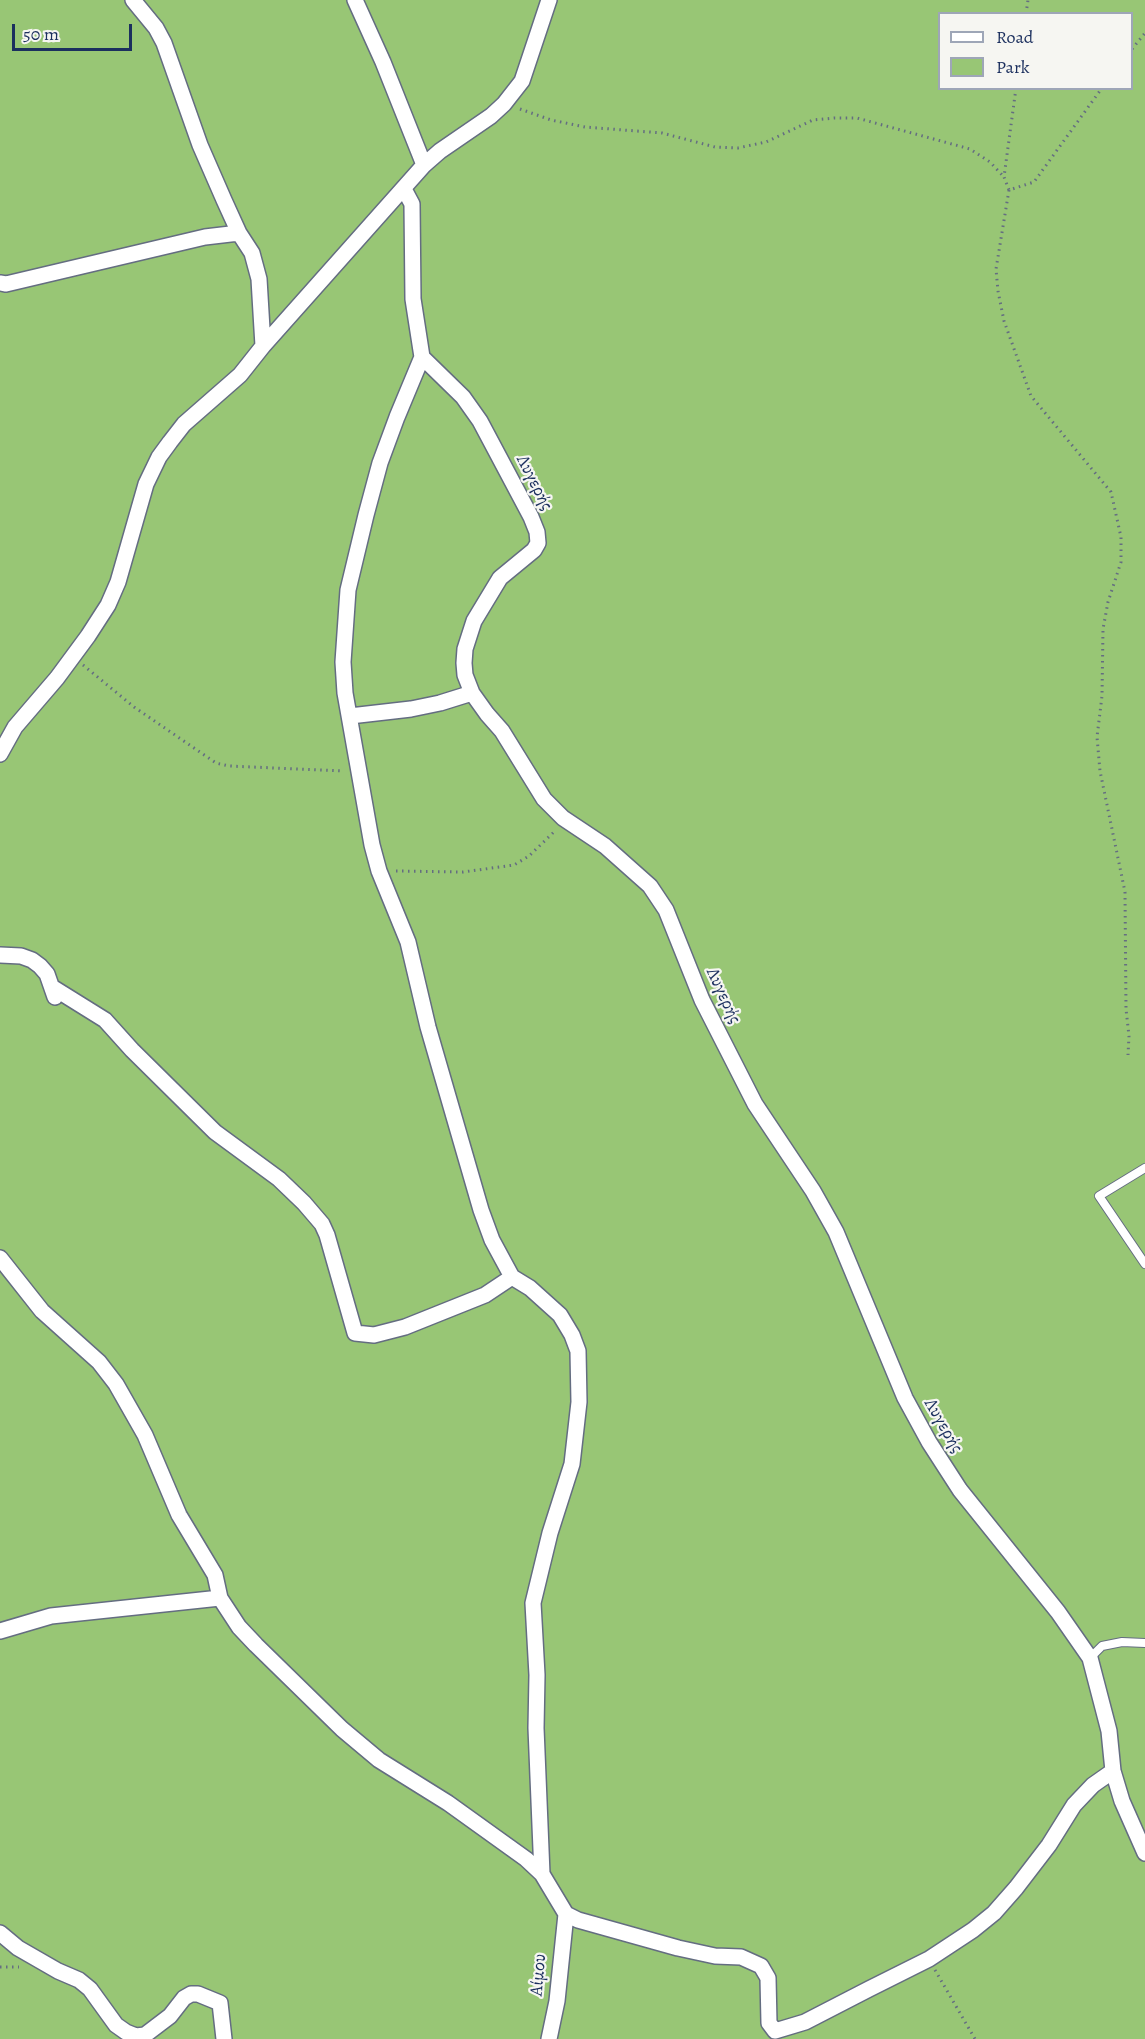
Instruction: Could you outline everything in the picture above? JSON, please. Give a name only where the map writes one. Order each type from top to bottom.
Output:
[{"type":"street","points":[[133,0],[156,28],[164,43],[189,117],[239,233],[252,253],[259,279],[263,346]]},
{"type":"street","points":[[355,0],[383,62],[424,165]]},
{"type":"street","points":[[0,754],[15,727],[73,657],[108,605],[118,582],[146,484],[159,458],[183,424],[240,375],[263,346],[424,165],[504,104],[522,81],[549,0]]},
{"type":"street","points":[[404,189],[412,204],[413,299],[422,357],[381,463],[348,590],[343,662],[345,693],[372,845],[379,871],[408,942],[428,1027],[481,1210],[492,1240],[512,1276],[530,1288],[560,1315],[578,1351],[580,1380],[572,1464],[550,1533],[533,1604],[542,1874]]},
{"type":"street","points":[[0,283],[6,284],[205,237],[239,233]]},
{"type":"street","name":"Λυγερής","points":[[422,357],[464,397],[480,421],[537,532],[538,543],[534,550],[500,578],[474,621],[465,649],[464,663],[465,675],[472,693],[502,731],[544,798],[563,818],[605,846],[650,886],[666,910],[702,1000],[755,1104],[813,1191],[836,1232],[905,1398],[929,1442],[960,1490],[1058,1612],[1090,1658],[1109,1731],[1113,1772],[1122,1801],[1145,1853]]},
{"type":"street","points":[[350,716],[411,709],[472,693]]},
{"type":"street","points":[[0,955],[21,956],[32,960],[47,974],[54,995],[105,1020],[215,1132],[279,1179],[310,1209],[322,1224],[327,1235],[355,1333],[374,1335],[405,1327],[485,1295],[512,1276]]},
{"type":"street","points":[[0,1258],[42,1311],[99,1362],[120,1392],[145,1435],[179,1515],[215,1575],[220,1598],[239,1627],[256,1645],[379,1760],[448,1803],[518,1853],[542,1874],[566,1914],[678,1948],[751,1960],[761,1966],[768,1978],[769,2023],[776,2035],[928,1959],[973,1930],[994,1913],[1049,1845],[1074,1805],[1093,1785],[1113,1772]]},
{"type":"street","points":[[0,1631],[51,1616],[220,1598]]},
{"type":"street","name":"Αίμου","points":[[549,2039],[557,2001],[566,1914]]},
{"type":"street","points":[[0,1933],[18,1948],[79,1980],[90,1989],[116,2025],[126,2032],[136,2036],[145,2035],[170,2016],[184,1998],[191,1994],[198,1994],[220,2003],[224,2039]]},
{"type":"lane","points":[[1145,1168],[1099,1197],[1145,1264]]},
{"type":"lane","points":[[1090,1658],[1102,1646],[1122,1642],[1145,1643]]},
{"type":"path","points":[[1133,47],[1145,33]]},
{"type":"path","points":[[1004,177],[1016,90]]},
{"type":"path","points":[[1009,190],[1034,182],[1101,90]]},
{"type":"path","points":[[504,104],[551,120],[585,127],[662,133],[715,147],[738,148],[766,142],[813,120],[856,118],[969,149],[990,162],[1004,177],[1009,190],[996,269],[1004,321],[1031,396],[1111,492],[1121,537],[1121,562],[1108,602],[1103,629],[1102,696],[1097,737],[1100,771],[1125,892],[1128,1055]]},
{"type":"path","points":[[73,657],[134,707],[216,763],[229,766],[359,772]]},
{"type":"path","points":[[379,871],[464,872],[514,865],[529,856],[542,844],[563,818]]},
{"type":"path","points":[[928,1959],[975,2039]]},
{"type":"green space","points":[[0,0],[1145,0],[1145,2039],[0,2039]]}]
